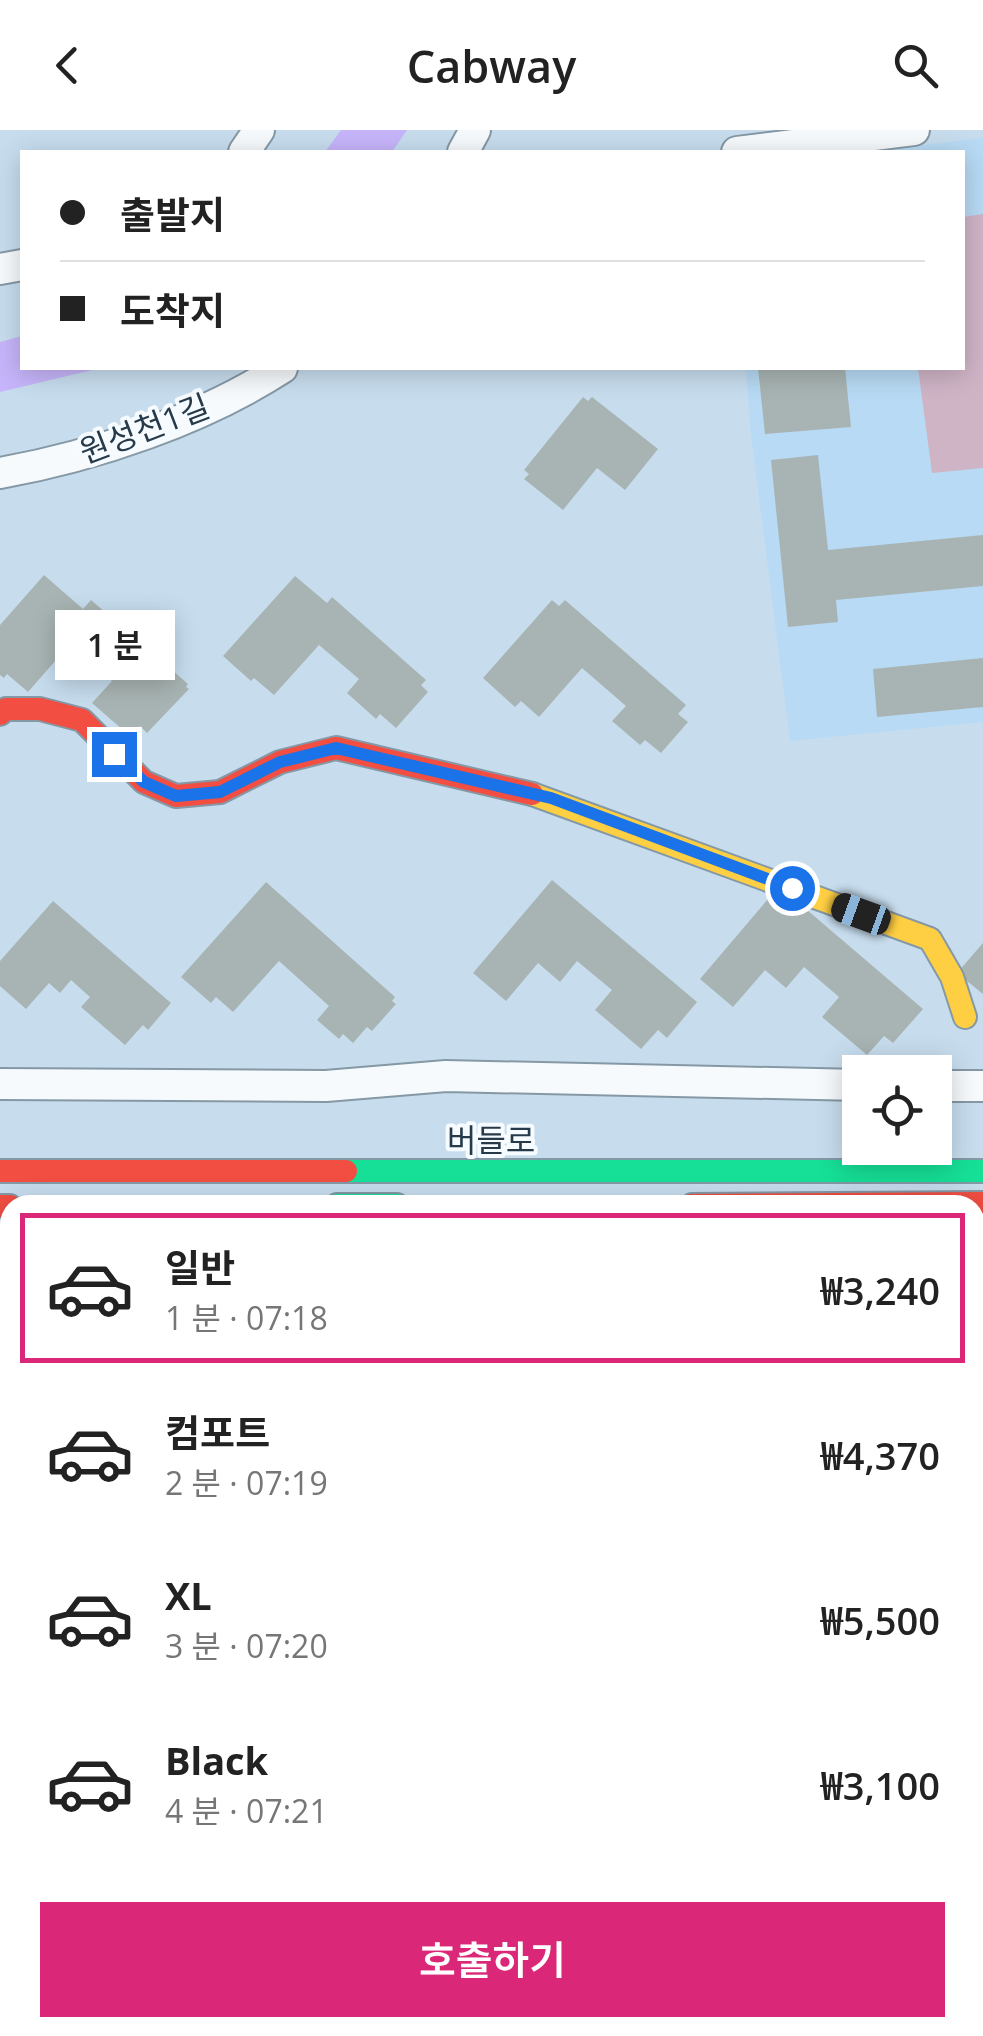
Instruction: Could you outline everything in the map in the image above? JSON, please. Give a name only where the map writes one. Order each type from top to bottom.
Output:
[{"type":"street","points":[[753,150],[914,130]]},
{"type":"street","name":"원성천1길","points":[[0,472],[42,465],[160,430],[278,370]]},
{"type":"street","points":[[0,714],[6,709],[40,710],[82,720],[144,782],[176,796],[220,792],[280,762],[336,748],[551,798],[930,939],[952,977],[965,1017]]},
{"type":"street","points":[[0,1084],[326,1086],[446,1076],[842,1085]]},
{"type":"street","points":[[952,1086],[983,1086]]},
{"type":"street","name":"버들로","points":[[0,1170],[983,1170]]},
{"type":"shaded area","points":[[341,130],[407,130],[393,150],[326,150]]},
{"type":"shaded area","points":[[983,138],[983,722],[790,741],[746,370],[965,370],[965,150],[882,150]]},
{"type":"shaded area","points":[[983,214],[983,468],[932,473],[918,370],[965,370],[965,217]]},
{"type":"shaded area","points":[[20,337],[20,370],[93,370],[0,392],[0,342]]},
{"type":"building","points":[[758,370],[845,370],[851,427],[765,434]]},
{"type":"building","points":[[583,397],[588,401],[592,397],[658,449],[625,490],[597,468],[563,510],[524,479],[529,474],[524,470]]},
{"type":"building","points":[[818,455],[828,550],[983,535],[983,586],[836,600],[838,622],[788,627],[771,460]]},
{"type":"building","points":[[44,575],[83,609],[91,600],[188,684],[189,689],[147,733],[140,726],[131,737],[92,703],[112,681],[70,644],[28,692],[7,674],[4,678],[0,675],[0,625]]},
{"type":"building","points":[[295,576],[327,603],[332,597],[426,680],[421,685],[428,692],[396,728],[380,714],[376,719],[347,693],[359,679],[319,645],[274,695],[223,656]]},
{"type":"building","points":[[552,600],[559,606],[565,600],[686,705],[678,714],[688,722],[661,753],[645,740],[640,745],[612,721],[626,706],[582,668],[539,717],[521,701],[515,707],[483,678]]},
{"type":"building","points":[[983,658],[983,707],[877,717],[873,669]]},
{"type":"building","points":[[552,880],[697,1002],[667,1038],[658,1030],[641,1049],[595,1010],[612,990],[577,961],[560,982],[538,963],[506,1001],[473,973]]},
{"type":"building","points":[[266,882],[395,997],[392,1001],[396,1004],[372,1031],[367,1027],[353,1043],[343,1034],[339,1039],[317,1020],[329,1006],[279,961],[233,1012],[216,997],[211,1003],[181,977]]},
{"type":"building","points":[[779,886],[923,1009],[893,1043],[884,1036],[867,1055],[822,1017],[839,997],[804,967],[786,988],[765,970],[733,1007],[700,979]]},
{"type":"building","points":[[53,901],[171,1003],[148,1030],[143,1025],[125,1045],[81,1007],[90,997],[71,980],[60,993],[49,983],[26,1009],[0,986],[0,961]]},
{"type":"building","points":[[983,943],[983,994],[957,973]]},
{"type":"traffic: fast","points":[[346,1171],[983,1171]]},
{"type":"traffic: slow","points":[[532,794],[930,939],[952,977],[965,1017]]},
{"type":"traffic: jam","points":[[0,714],[6,709],[40,709],[82,720],[144,782],[176,796],[220,792],[280,762],[336,748],[532,794]]},
{"type":"traffic: jam","points":[[0,1171],[346,1171]]},
{"type":"route","points":[[114,754],[144,782],[176,796],[220,792],[280,762],[336,748],[551,798],[792,888]]}]
